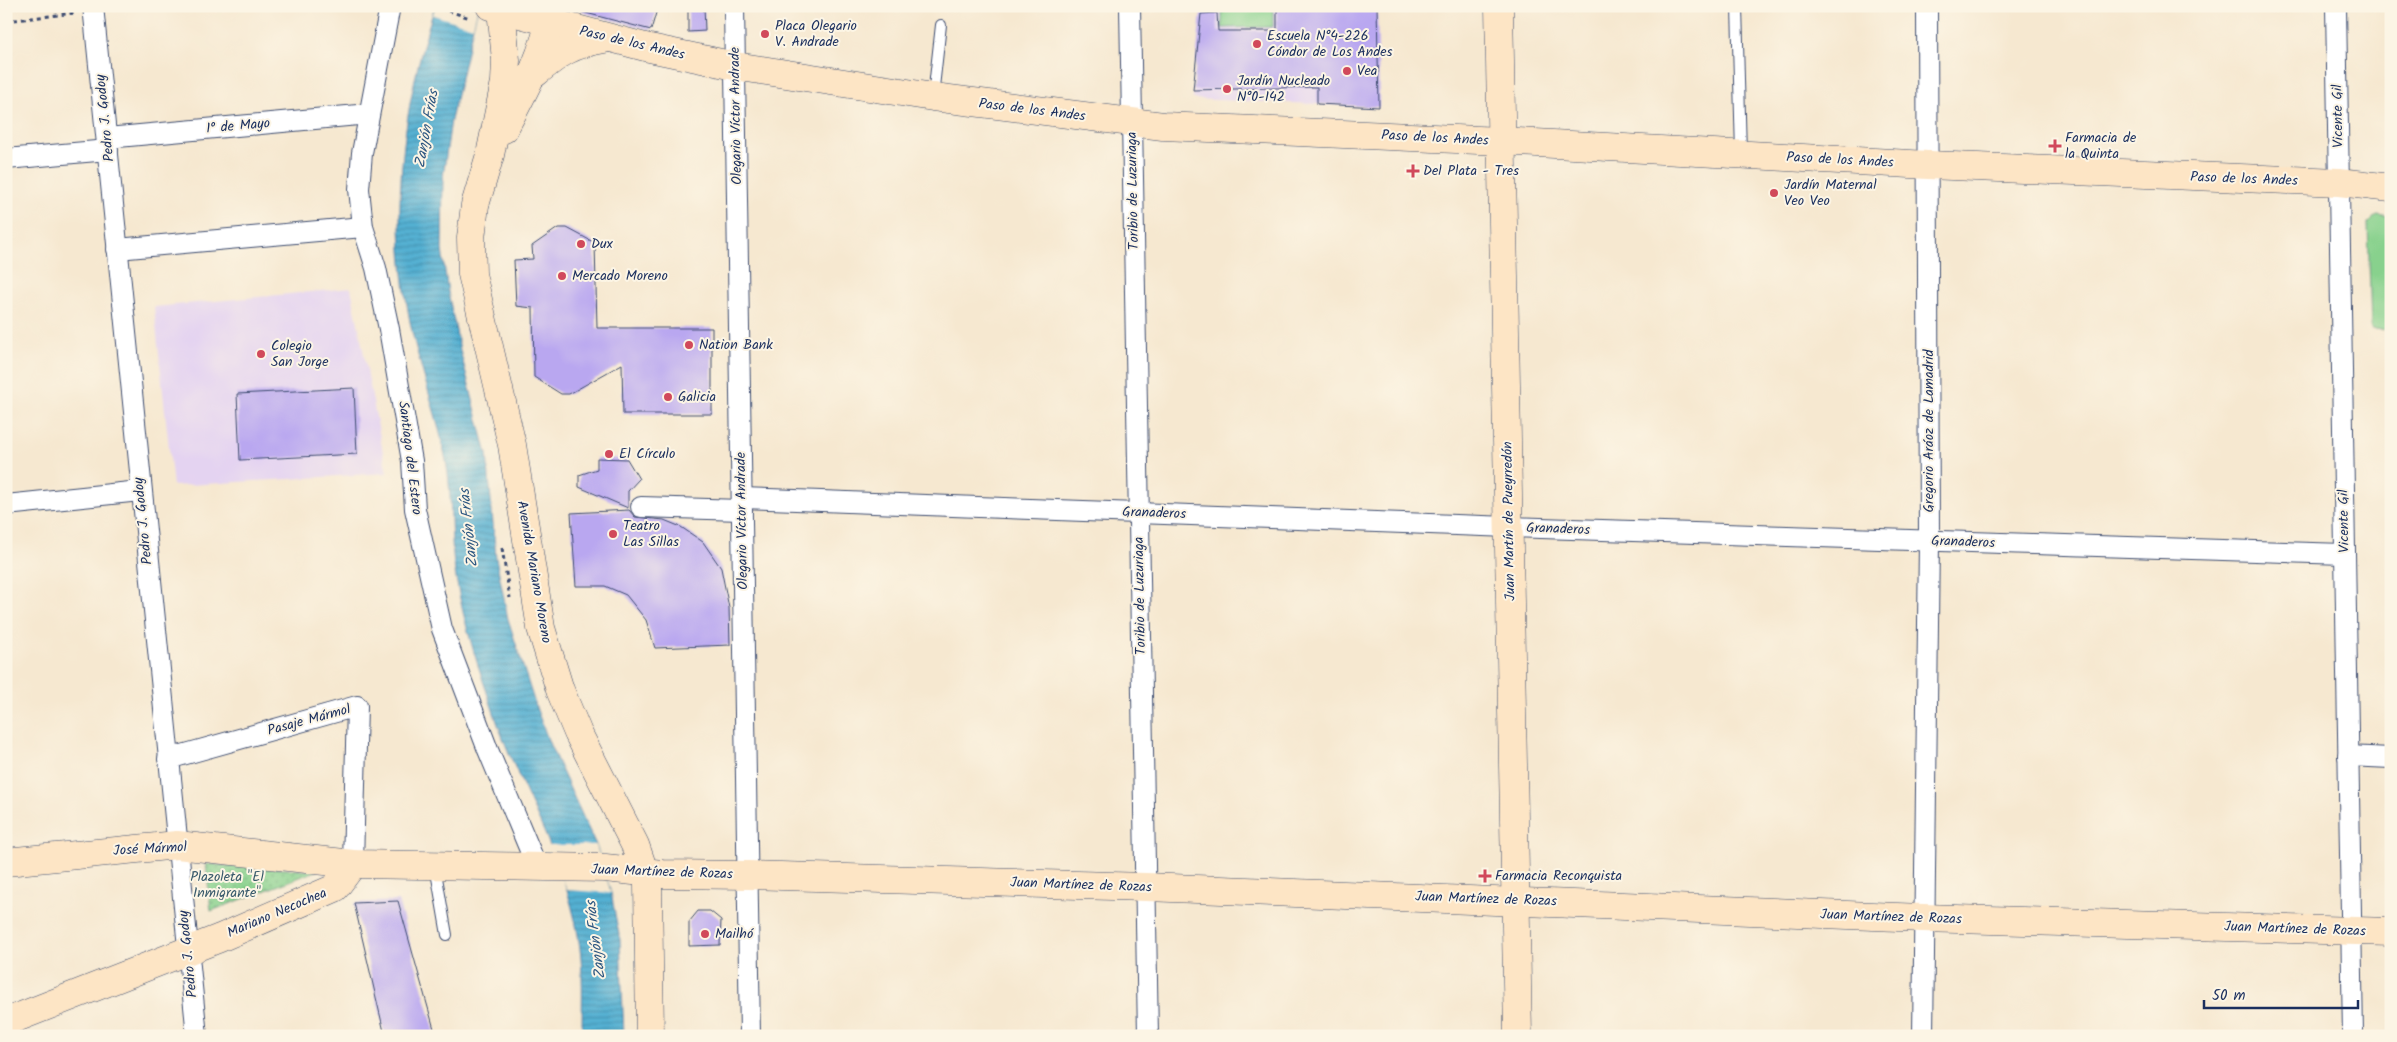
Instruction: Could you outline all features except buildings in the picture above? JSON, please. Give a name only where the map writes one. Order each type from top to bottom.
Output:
[{"type":"street","name":"Santiago del Estero","points":[[390,6],[362,152],[360,189],[363,227],[376,268],[389,329],[412,461],[415,509],[442,629],[488,750],[570,868]]},
{"type":"street","name":"Olegario Víctor Andrade","points":[[734,6],[750,1036]]},
{"type":"street","name":"Toribio de Luzuriaga","points":[[1130,6],[1148,1036]]},
{"type":"street","name":"Juan Martín de Pueyrredón","points":[[1499,6],[1518,1036]]},
{"type":"street","name":"Gregorio Aráoz de Lamadrid","points":[[1923,1036],[1929,541],[1927,6]]},
{"type":"street","name":"Vicente Gil","points":[[2336,6],[2353,1036]]},
{"type":"street","name":"Pedro J. Godoy","points":[[93,9],[196,1036]]},
{"type":"street","name":"Paso de los Andes","points":[[489,12],[552,15],[608,38],[735,66],[933,97],[1132,123],[1502,141],[1928,165],[2339,182],[2391,188]]},
{"type":"street","name":"Avenida Mariano Moreno","points":[[489,12],[506,60],[505,75],[490,155],[472,224],[470,252],[472,274],[512,445],[541,628],[560,690],[635,845],[644,873],[649,900],[650,1036]]},
{"type":"street","name":"Avenida Mariano Moreno","points":[[490,155],[533,75],[552,15]]},
{"type":"street","points":[[533,75],[561,52],[579,43],[608,38]]},
{"type":"street","name":"1° de Mayo","points":[[6,159],[108,144],[369,114]]},
{"type":"street","points":[[117,249],[363,227]]},
{"type":"street","points":[[6,505],[140,491]]},
{"type":"street","name":"Granaderos","points":[[641,507],[742,504],[1138,512],[1509,527],[2345,554]]},
{"type":"street","name":"Pasaje Mármol","points":[[168,759],[357,706],[353,864]]},
{"type":"street","points":[[2348,756],[2391,758]]},
{"type":"street","name":"José Mármol","points":[[6,862],[177,845],[353,864]]},
{"type":"street","points":[[353,864],[570,868]]},
{"type":"street","name":"Mariano Necochea","points":[[6,1022],[188,950],[334,888],[353,864]]},
{"type":"street","name":"Juan Martínez de Rozas","points":[[570,868],[644,873],[1146,887],[1515,900],[1924,918],[2391,932]]},
{"type":"lane","points":[[1737,6],[1741,155]]},
{"type":"lane","points":[[933,97],[941,25]]},
{"type":"lane","points":[[435,866],[447,935]]},
{"type":"path","points":[[434,7],[489,12]]},
{"type":"path","points":[[6,21],[93,9]]},
{"type":"shaded area","name":"Escuela N°4-226 Cóndor de Los Andes","points":[[1202,6],[1316,6],[1317,104],[1193,99]]},
{"type":"shaded area","name":"Colegio San Jorge","points":[[351,288],[387,473],[173,486],[154,307]]},
{"type":"green space","points":[[1222,6],[1273,6],[1273,27],[1222,28]]},
{"type":"green space","points":[[2377,215],[2391,217],[2391,330],[2371,329],[2368,223]]},
{"type":"green space","name":"Plazoleta \"El Inmigrante\"","points":[[206,864],[316,871],[211,911]]},
{"type":"water","name":"Zanjón Frías","points":[[435,6],[478,6],[451,120],[443,177],[442,250],[448,292],[460,350],[487,454],[496,558],[508,619],[550,745],[596,845],[611,893],[620,940],[624,1036],[582,1036],[581,960],[572,906],[552,851],[516,770],[495,716],[478,665],[459,596],[452,548],[450,489],[446,461],[439,428],[412,332],[401,250],[400,208],[406,127],[413,86]]},
{"type":"pier","points":[[435,6],[478,6],[473,27],[433,15]]},
{"type":"pier","points":[[548,845],[596,845],[611,893],[567,890]]},
{"type":"place","name":"Placa Olegario V. Andrade","points":[[765,34]]},
{"type":"place","name":"Escuela N°4-226 Cóndor de Los Andes","points":[[1257,44]]},
{"type":"place","name":"Vea","points":[[1347,71]]},
{"type":"place","name":"Jardín Nucleado N°0-142","points":[[1227,89]]},
{"type":"place","name":"Farmacia de la Quinta","points":[[2055,146]]},
{"type":"place","name":"Del Plata - Tres","points":[[1413,171]]},
{"type":"place","name":"Jardín Maternal Veo Veo","points":[[1774,193]]},
{"type":"place","name":"Dux","points":[[581,244]]},
{"type":"place","name":"Mercado Moreno","points":[[562,276]]},
{"type":"place","name":"Nation Bank","points":[[689,345]]},
{"type":"place","name":"Colegio San Jorge","points":[[261,354]]},
{"type":"place","name":"Galicia","points":[[668,397]]},
{"type":"place","name":"El Círculo","points":[[609,454]]},
{"type":"place","name":"Teatro Las Sillas","points":[[613,534]]},
{"type":"place","name":"Farmacia Reconquista","points":[[1485,876]]},
{"type":"place","name":"Mailhó","points":[[705,934]]}]
